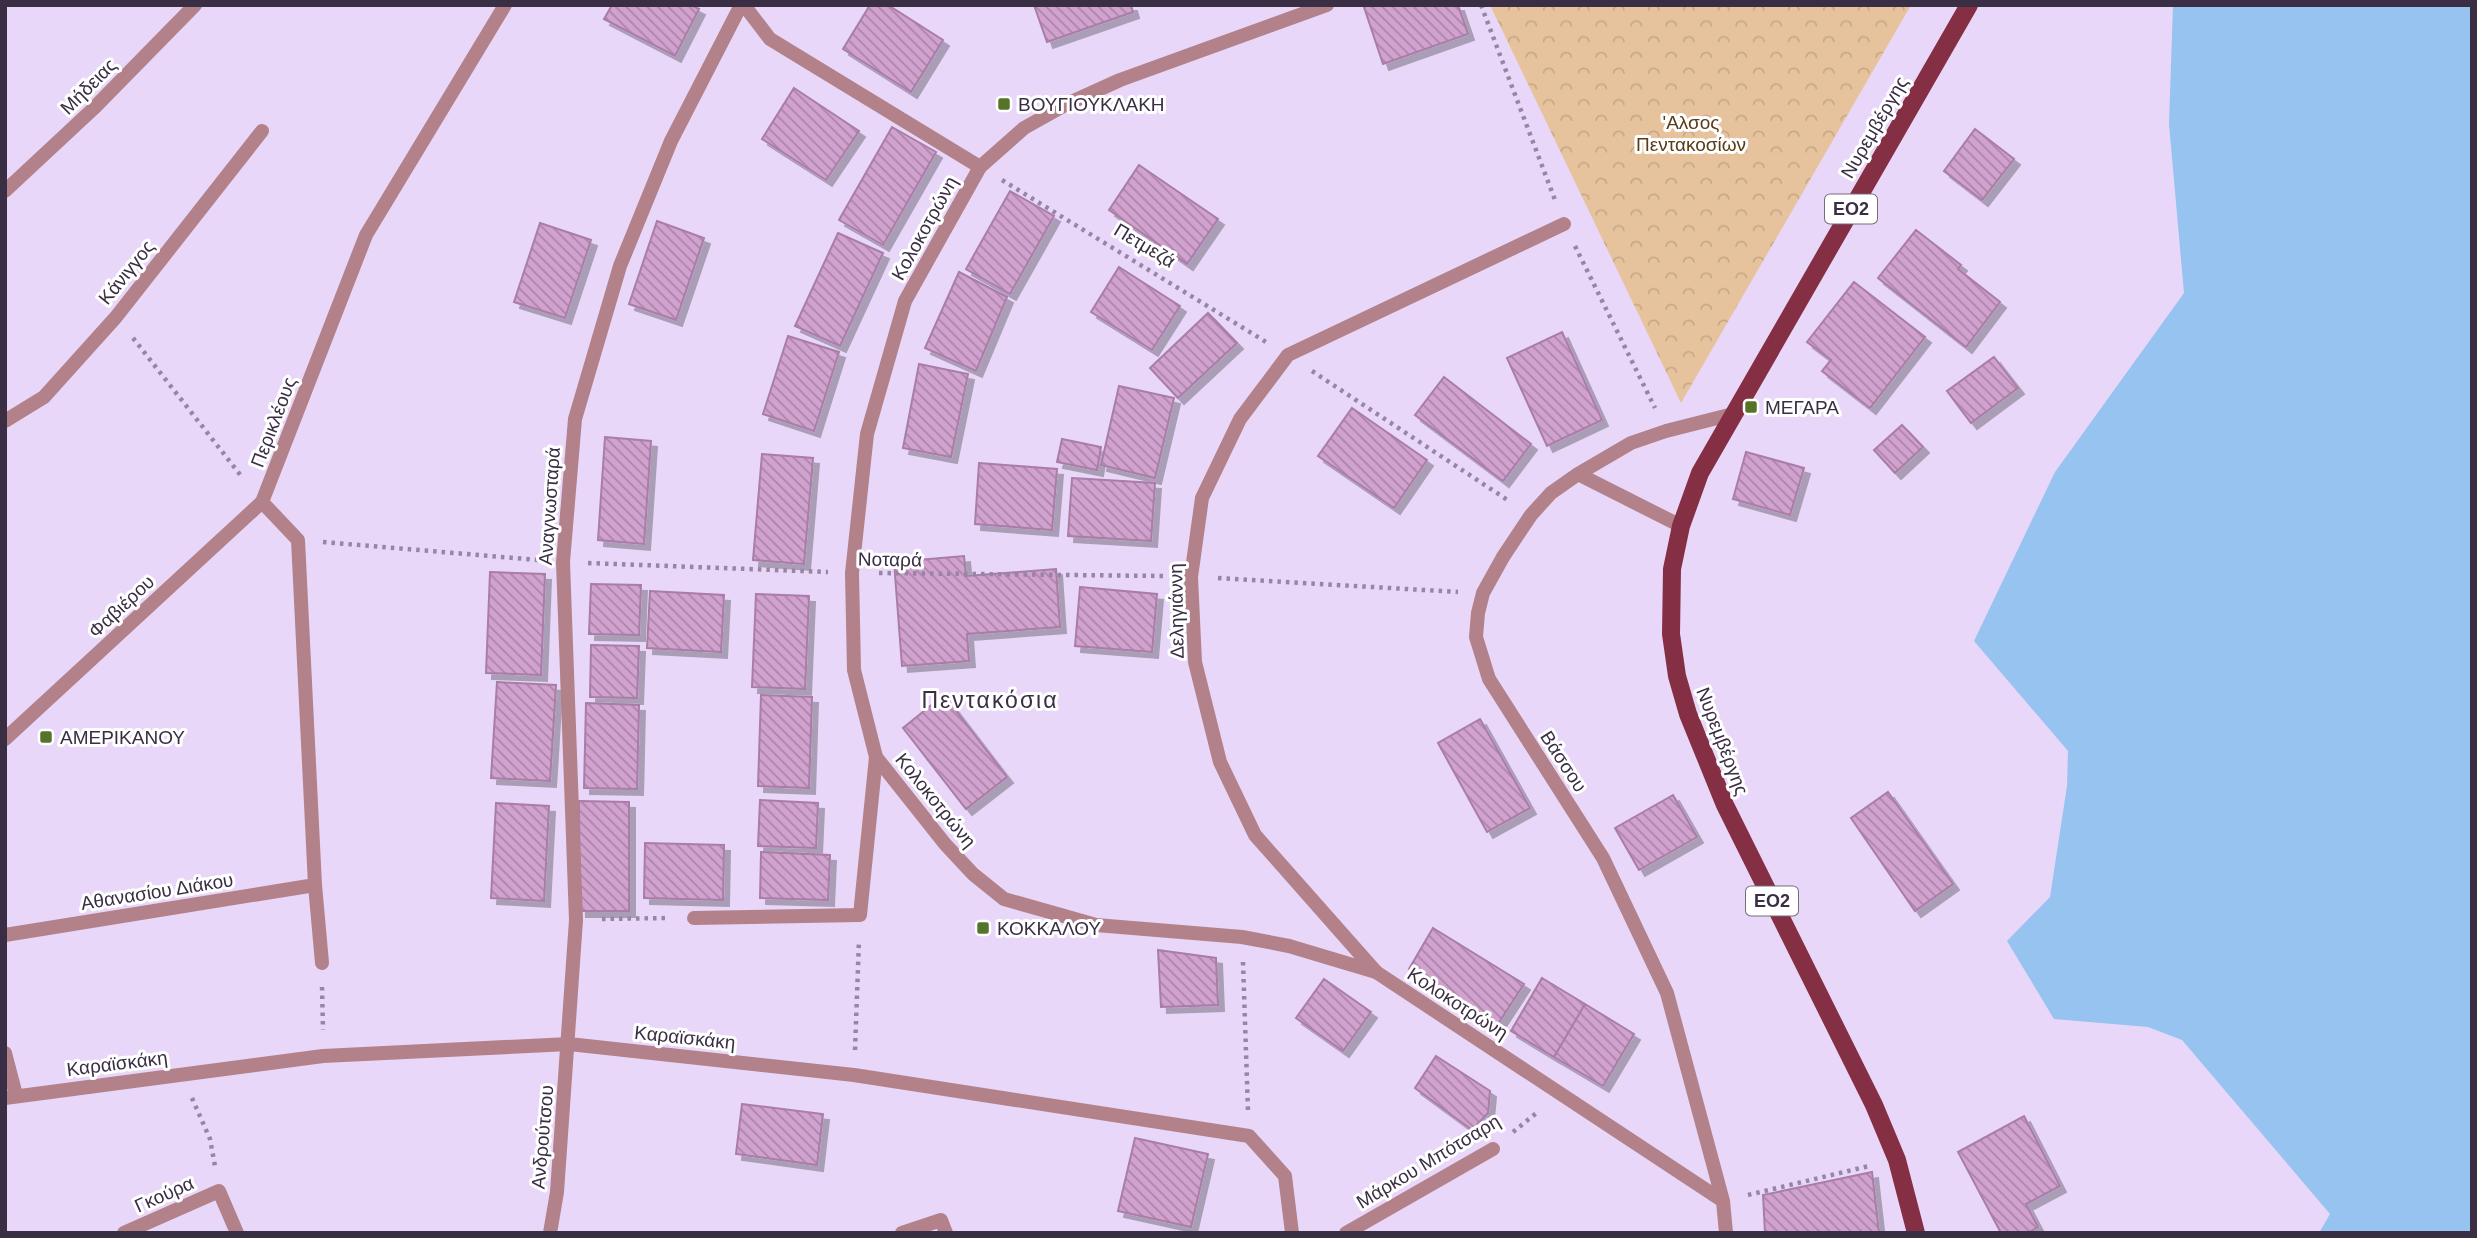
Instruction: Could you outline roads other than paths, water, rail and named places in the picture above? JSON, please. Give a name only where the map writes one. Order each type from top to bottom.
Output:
[{"type":"main road","name":"Νυρεμβέργης","points":[[1916,1233],[1897,1160],[1874,1105],[1725,805],[1688,714],[1677,676],[1671,634],[1672,569],[1681,526],[1700,473],[1969,5]]},
{"type":"street","name":"Μήδειας","points":[[5,191],[93,109],[195,5]]},
{"type":"street","name":"Περικλέους","points":[[262,502],[366,235],[505,5]]},
{"type":"street","points":[[743,5],[770,38],[980,167]]},
{"type":"street","name":"Αναγνωσταρά","points":[[569,1044],[576,920],[563,562],[575,419],[620,266],[671,141],[743,5]]},
{"type":"street","name":"Κολοκοτρώνη","points":[[1327,5],[1120,80],[1067,103],[1024,128],[980,167],[905,301],[867,434],[852,573],[854,670],[876,757],[945,844],[973,874],[1004,899],[1096,925],[1242,937],[1289,946],[1376,972],[1723,1201]]},
{"type":"street","name":"Κάνιγγος","points":[[5,421],[44,397],[116,317],[262,131]]},
{"type":"street","name":"Δεληγιάννη","points":[[1376,972],[1255,835],[1220,762],[1195,662],[1192,577],[1202,498],[1240,419],[1288,355],[1564,224]]},
{"type":"street","name":"Βάσσου","points":[[1723,1201],[1668,993],[1603,858],[1489,679],[1476,637],[1483,593],[1531,514],[1551,493],[1630,443],[1733,414]]},
{"type":"street","points":[[1578,474],[1681,526]]},
{"type":"street","points":[[262,502],[298,540],[315,886],[322,963]]},
{"type":"street","name":"Φαβιέρου","points":[[5,739],[262,502]]},
{"type":"street","points":[[694,918],[860,915],[876,757]]},
{"type":"street","name":"Αθανασίου Διάκου","points":[[5,935],[315,886]]},
{"type":"street","name":"Καραϊσκάκη","points":[[10,1096],[323,1056],[569,1044],[854,1075],[1249,1136],[1285,1176],[1292,1233]]},
{"type":"street","name":"Ανδρούτσου","points":[[550,1233],[557,1192],[569,1044]]},
{"type":"street","points":[[5,1053],[10,1096]]},
{"type":"street","name":"Μάρκου Μπότσαρη","points":[[1346,1233],[1493,1149]]},
{"type":"street","name":"Γκούρα","points":[[124,1233],[219,1191],[237,1233]]},
{"type":"street","points":[[1723,1201],[1726,1233]]},
{"type":"street","points":[[902,1233],[943,1226]]},
{"type":"water","points":[[2173,5],[2472,5],[2472,1233],[2319,1233],[2330,1214],[2182,1040],[2148,1027],[2054,1019],[2007,941],[2050,897],[2067,786],[2068,751],[1974,641],[2055,472],[2184,293],[2169,124]]},
{"type":"place","name":"ΒΟΥΓΙΟΥΚΛΑΚΗ","points":[[1004,104]]},
{"type":"place","name":"ΜΕΓΑΡΑ","points":[[1751,407]]},
{"type":"place","name":"ΑΜΕΡΙΚΑΝΟΥ","points":[[46,737]]},
{"type":"place","name":"ΚΟΚΚΑΛΟΥ","points":[[983,928]]},
{"type":"district","name":"Πεντακόσια","points":[[990,700]]},
{"type":"park label","name":"'Αλσος Πεντακοσίων","points":[[1691,133]]}]
